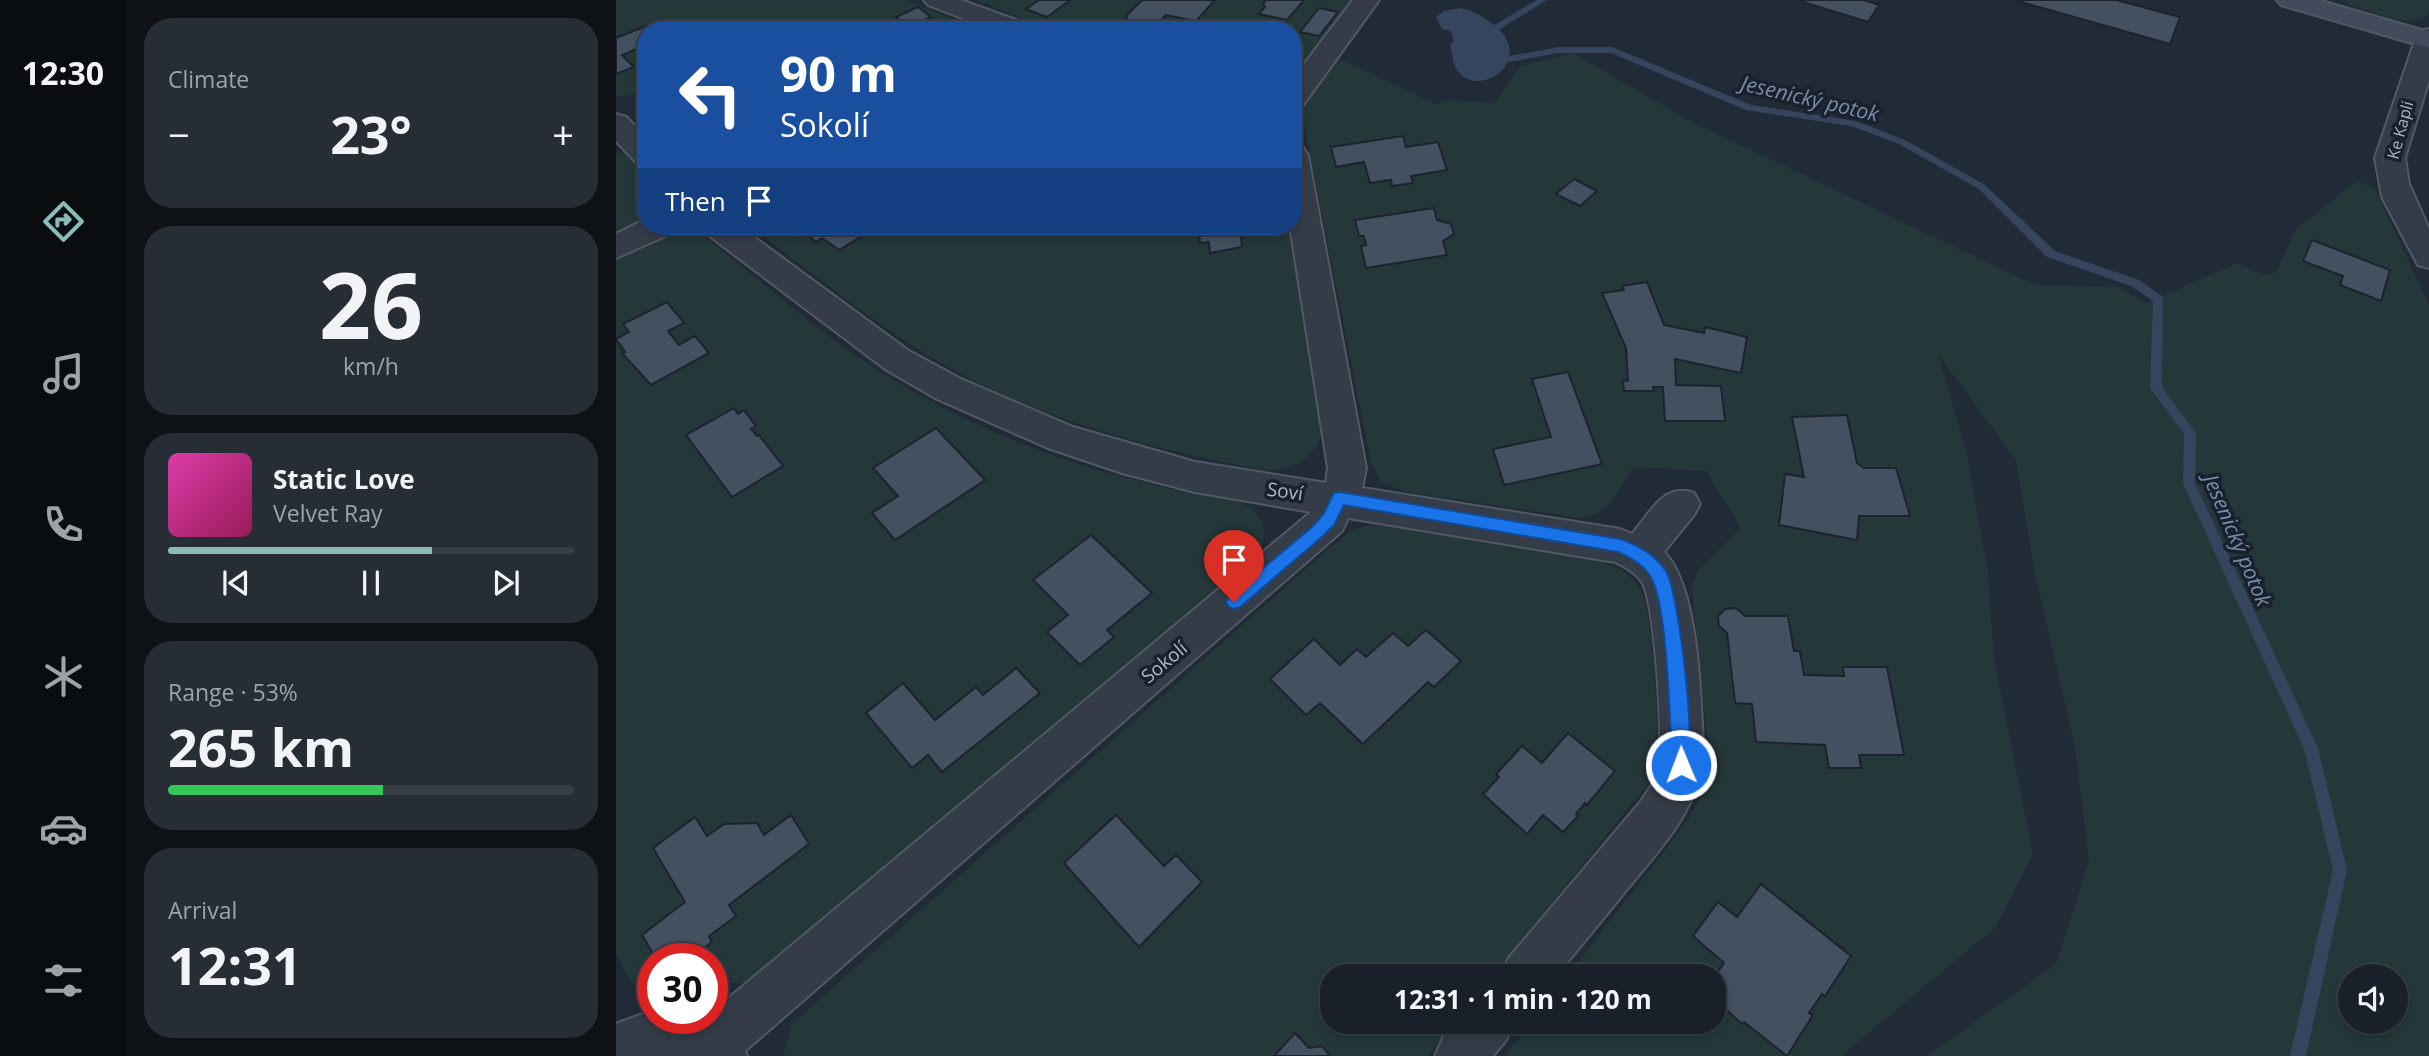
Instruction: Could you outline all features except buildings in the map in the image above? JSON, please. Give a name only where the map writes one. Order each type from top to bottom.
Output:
[{"type":"street","points":[[937,0],[994,21]]},
{"type":"street","points":[[1302,87],[1366,0]]},
{"type":"street","points":[[2290,0],[2428,38]]},
{"type":"street","name":"Ke Kapli","points":[[2428,38],[2390,158],[2390,170],[2395,192],[2429,257]]},
{"type":"street","points":[[616,123],[637,145]]},
{"type":"street","name":"Sokolí","points":[[717,1050],[1328,520],[1340,498],[1347,478],[1347,468],[1302,207]]},
{"type":"street","points":[[616,247],[641,235]]},
{"type":"street","name":"Soví","points":[[730,235],[897,360],[949,389],[1061,439],[1195,477],[1340,498],[1596,541],[1620,546],[1639,554]]},
{"type":"street","points":[[1535,964],[1673,794],[1681,765],[1681,741],[1668,601],[1661,579],[1652,565],[1639,554],[1681,504]]},
{"type":"street","points":[[616,1051],[638,1039],[667,1031],[693,1032],[717,1050]]},
{"type":"street","points":[[1461,1056],[1478,1034]]},
{"type":"shaded area","points":[[616,0],[907,0],[958,21],[637,21],[637,94],[616,97]]},
{"type":"shaded area","points":[[976,0],[1352,0],[1302,67],[1302,21],[1028,21]]},
{"type":"shaded area","points":[[2342,0],[2429,0],[2429,14],[2420,19],[2399,20]]},
{"type":"shaded area","points":[[1573,53],[1690,121],[2035,285],[2117,287],[2147,303],[2237,263],[2264,275],[2276,272],[2295,230],[2357,181],[2374,188],[2429,304],[2429,1056],[1927,1056],[2056,964],[2089,861],[2075,747],[2034,570],[2016,460],[1938,354],[1967,454],[1988,573],[1994,659],[2033,854],[1995,928],[1841,1056],[1505,1056],[1522,1034],[1726,1034],[1726,964],[1576,964],[1687,822],[1703,792],[1708,749],[1692,587],[1698,571],[1741,528],[1706,471],[1633,467],[1618,493],[1606,506],[1580,518],[1406,492],[1382,482],[1371,463],[1302,113],[1307,94],[1338,58],[1438,105],[1445,100],[1494,103],[1521,66]]},
{"type":"shaded area","points":[[616,152],[629,154],[637,161],[637,225],[616,235]]},
{"type":"shaded area","points":[[675,235],[705,237],[836,341],[907,388],[962,417],[1019,443],[1078,464],[1176,490],[1236,501],[1252,509],[1263,526],[1263,545],[1258,557],[763,983],[728,983],[728,943],[637,943],[637,983],[631,983],[616,954],[616,259],[654,241]]},
{"type":"shaded area","points":[[762,235],[1290,235],[1322,426],[1321,434],[1315,448],[1304,459],[1290,467],[1274,470],[1184,453],[1113,435],[1010,398],[976,382],[918,350]]},
{"type":"shaded area","points":[[1364,526],[1386,526],[1599,561],[1624,572],[1638,586],[1646,604],[1649,623],[1658,746],[1657,762],[1651,780],[1503,964],[1320,964],[1320,1034],[1446,1034],[1428,1056],[783,1056],[792,1024],[1349,533]]},
{"type":"water","points":[[1460,8],[1483,17],[1505,36],[1510,50],[1507,63],[1499,73],[1488,79],[1475,81],[1464,77],[1454,64],[1450,45],[1454,41],[1451,31],[1442,29],[1436,17],[1444,11]]},
{"type":"waterway","name":"Jesenický potok","points":[[1543,0],[1497,27],[1486,45],[1509,59],[1559,50],[1612,50],[1749,108],[1853,123],[1902,142],[1982,187],[2051,254],[2135,283],[2158,299],[2156,388],[2190,433],[2189,483],[2311,748],[2340,870],[2298,1056]]},
{"type":"route","points":[[1234,602],[1318,531],[1336,508],[1340,498],[1620,546],[1639,554],[1652,565],[1661,579],[1668,601],[1681,765]]}]
